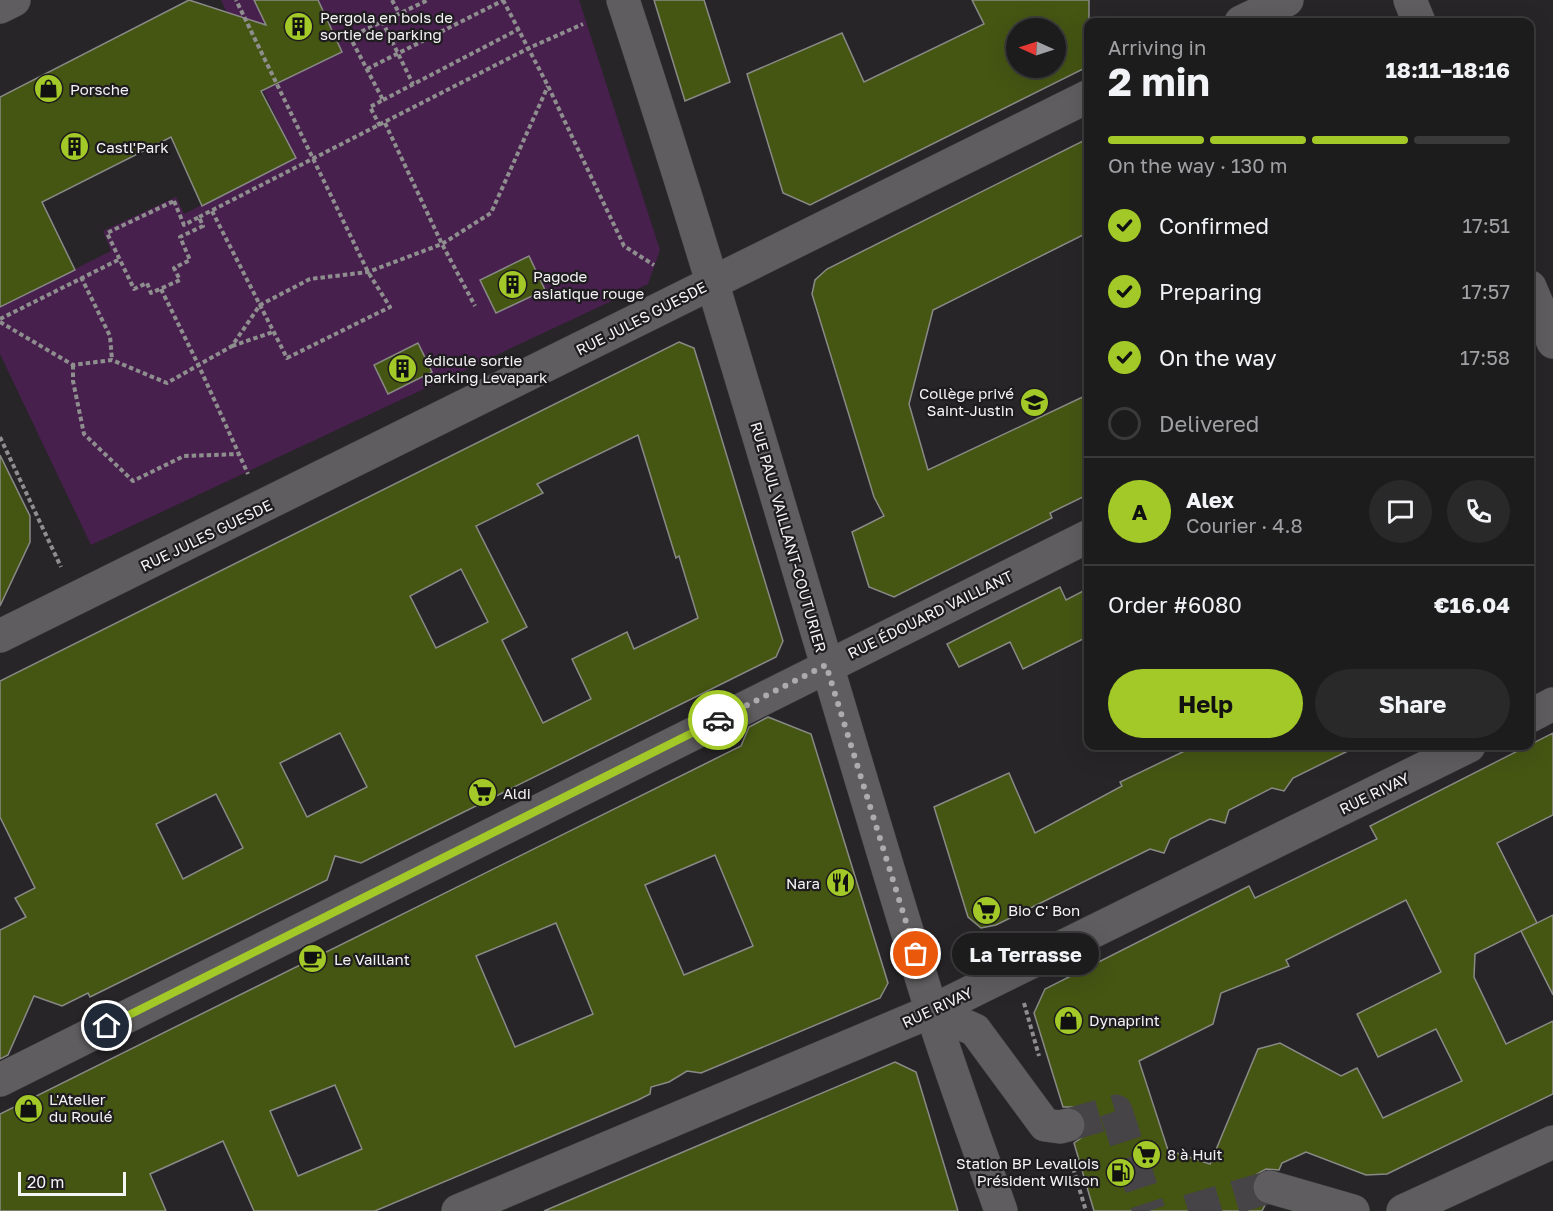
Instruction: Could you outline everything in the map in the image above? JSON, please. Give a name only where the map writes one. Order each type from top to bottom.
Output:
[{"type":"street","points":[[0,7],[14,0]]},
{"type":"street","name":"RUE PAUL VAILLANT-COUTURIER","points":[[623,0],[714,282],[826,665],[932,1011],[1001,1211]]},
{"type":"street","points":[[1249,18],[1287,0]]},
{"type":"street","points":[[1410,0],[1417,18]]},
{"type":"street","name":"RUE JULES GUESDE","points":[[0,636],[1084,98]]},
{"type":"street","name":"RUE ÉDOUARD VAILLANT","points":[[0,1080],[826,665],[1084,538]]},
{"type":"street","points":[[1534,714],[1553,704]]},
{"type":"street","name":"RUE RIVAY","points":[[458,1211],[932,1011],[1461,750]]},
{"type":"street","points":[[932,1011],[975,1030],[1045,1125],[1060,1127],[1068,1125]]},
{"type":"street","points":[[1403,1211],[1553,1142]]},
{"type":"street","points":[[1270,1187],[1353,1211]]},
{"type":"path","points":[[212,212],[287,358],[390,307],[368,272],[236,0]]},
{"type":"path","points":[[392,0],[399,14]]},
{"type":"path","points":[[383,100],[350,37],[428,0]]},
{"type":"path","points":[[367,69],[503,0],[548,86],[624,246],[654,265]]},
{"type":"path","points":[[382,21],[412,84]]},
{"type":"path","points":[[199,218],[203,226],[180,237],[190,260],[174,268],[180,280],[151,294],[147,283],[134,289],[107,233],[174,201],[184,225],[315,160],[529,48],[583,24]]},
{"type":"path","points":[[475,306],[383,125],[370,107],[519,29]]},
{"type":"path","points":[[232,346],[260,305],[310,279],[368,272],[442,244],[491,213],[548,86]]},
{"type":"path","points":[[0,320],[120,258]]},
{"type":"path","points":[[81,278],[110,336],[112,360]]},
{"type":"path","points":[[161,289],[264,507]]},
{"type":"path","points":[[0,320],[72,365],[112,360],[166,383],[232,346],[273,332]]},
{"type":"path","points":[[72,365],[84,434],[133,481],[184,456],[239,454]]},
{"type":"path","points":[[0,437],[74,599]]},
{"type":"shaded area","points":[[221,0],[254,0],[292,76],[342,52],[318,0],[579,0],[660,250],[648,284],[91,545],[0,354],[0,307],[111,251],[103,231],[176,197],[184,214],[295,158]]},
{"type":"building","name":"Castl'Park","points":[[189,0],[266,25],[254,0],[318,0],[342,52],[261,91],[296,158],[202,206],[171,137],[42,202],[75,270],[0,307],[0,97]]},
{"type":"building","points":[[654,0],[704,0],[730,82],[685,101]]},
{"type":"building","points":[[972,0],[1089,0],[1089,18],[1084,18],[1084,68],[1066,77],[1066,18],[1006,18],[1006,78],[1065,78],[810,205],[783,193],[747,74],[842,33],[864,82],[984,24]]},
{"type":"building","points":[[1084,140],[1084,234],[933,310],[909,404],[928,470],[1084,396],[1084,496],[1050,513],[1052,518],[894,597],[869,587],[852,532],[884,516],[874,497],[812,294],[815,280],[827,269]]},
{"type":"building","name":"Pagode asiatique rouge","points":[[529,256],[545,290],[496,313],[480,280]]},
{"type":"building","points":[[679,342],[694,348],[783,641],[776,657],[361,863],[335,856],[327,880],[90,997],[88,993],[62,1006],[34,996],[8,1055],[0,1059],[0,930],[26,917],[15,898],[35,888],[0,817],[0,681]],"holes":[[[638,435],[676,558],[679,556],[698,618],[634,649],[627,632],[572,659],[591,699],[543,723],[502,640],[527,627],[476,526],[543,493],[537,484]],[[461,569],[488,622],[436,648],[410,596]],[[340,733],[367,787],[307,817],[280,763]],[[216,794],[243,848],[183,879],[156,824]]]},
{"type":"building","name":"édicule sortie parking Levapark","points":[[418,343],[432,372],[388,394],[374,365]]},
{"type":"building","points":[[0,455],[30,516],[30,542],[0,606]]},
{"type":"building","points":[[1060,587],[1066,600],[1084,591],[1084,638],[1023,669],[1010,642],[959,667],[947,644]]},
{"type":"building","points":[[768,717],[811,734],[888,983],[880,998],[701,1073],[687,1071],[669,1082],[651,1087],[650,1094],[638,1100],[375,1211],[254,1211],[223,1141],[150,1174],[166,1211],[0,1211],[0,1114],[741,746],[749,727]],"holes":[[[715,855],[753,946],[684,975],[645,885]],[[556,923],[593,1014],[515,1047],[476,956]],[[335,1085],[362,1149],[298,1176],[270,1111]]]},
{"type":"building","points":[[1553,733],[1553,815],[1497,843],[1537,923],[1475,954],[1474,977],[1506,1044],[1553,1021],[1553,1094],[1387,1174],[1366,1175],[1306,1152],[1282,1163],[1279,1170],[1266,1169],[1257,1174],[1252,1182],[1252,1191],[1256,1200],[1265,1205],[1262,1211],[1094,1211],[1074,1143],[1086,1131],[1086,1120],[1074,1107],[1063,1107],[1034,1013],[1045,989],[1249,886],[1255,898],[1377,839],[1370,826],[1520,750],[1534,750],[1534,743]],"holes":[[[1406,900],[1441,972],[1357,1014],[1378,1057],[1436,1029],[1462,1081],[1383,1118],[1357,1068],[1341,1076],[1280,1043],[1258,1049],[1210,1164],[1168,1150],[1139,1061],[1213,1024],[1221,993],[1289,966],[1286,960]]]},
{"type":"building","points":[[1187,750],[1350,750],[1293,778],[1284,791],[1272,788],[1229,810],[1225,823],[1210,819],[1170,839],[1164,853],[1150,849],[996,925],[981,928],[968,917],[934,807],[1009,773],[1035,833],[1122,786],[1120,782]]},
{"type":"building","points":[[1553,915],[1553,995],[1521,931]]},
{"type":"building","points":[[895,1062],[916,1072],[958,1211],[544,1211]]},
{"type":"tunnel","points":[[1068,1125],[1116,1111],[1149,1211]]},
{"type":"tunnel","points":[[1188,1211],[1270,1187]]},
{"type":"way so far","points":[[718,720],[826,665],[916,954]]},
{"type":"place","name":"Pergola en bois de sortie de parking","points":[[299,26]]},
{"type":"place","name":"Porsche","points":[[49,89]]},
{"type":"place","name":"Castl'Park","points":[[75,147]]},
{"type":"place","name":"Pagode asiatique rouge","points":[[512,285]]},
{"type":"place","name":"édicule sortie parking Levapark","points":[[403,369]]},
{"type":"place","name":"Collège privé Saint-Justin","points":[[1035,402]]},
{"type":"place","name":"Aldi","points":[[482,793]]},
{"type":"place","name":"Nara","points":[[841,883]]},
{"type":"place","name":"Bio C' Bon","points":[[987,910]]},
{"type":"place","name":"La Terrasse","points":[[916,954]]},
{"type":"place","name":"Le Vaillant","points":[[313,959]]},
{"type":"place","name":"Dynaprint","points":[[1068,1020]]},
{"type":"place","name":"L'Atelier du Roulé","points":[[28,1108]]},
{"type":"place","name":"8 à Huit","points":[[1146,1154]]},
{"type":"place","name":"Station BP Levallois Président Wilson","points":[[1120,1172]]},
{"type":"route","points":[[107,1026],[718,720]]}]
